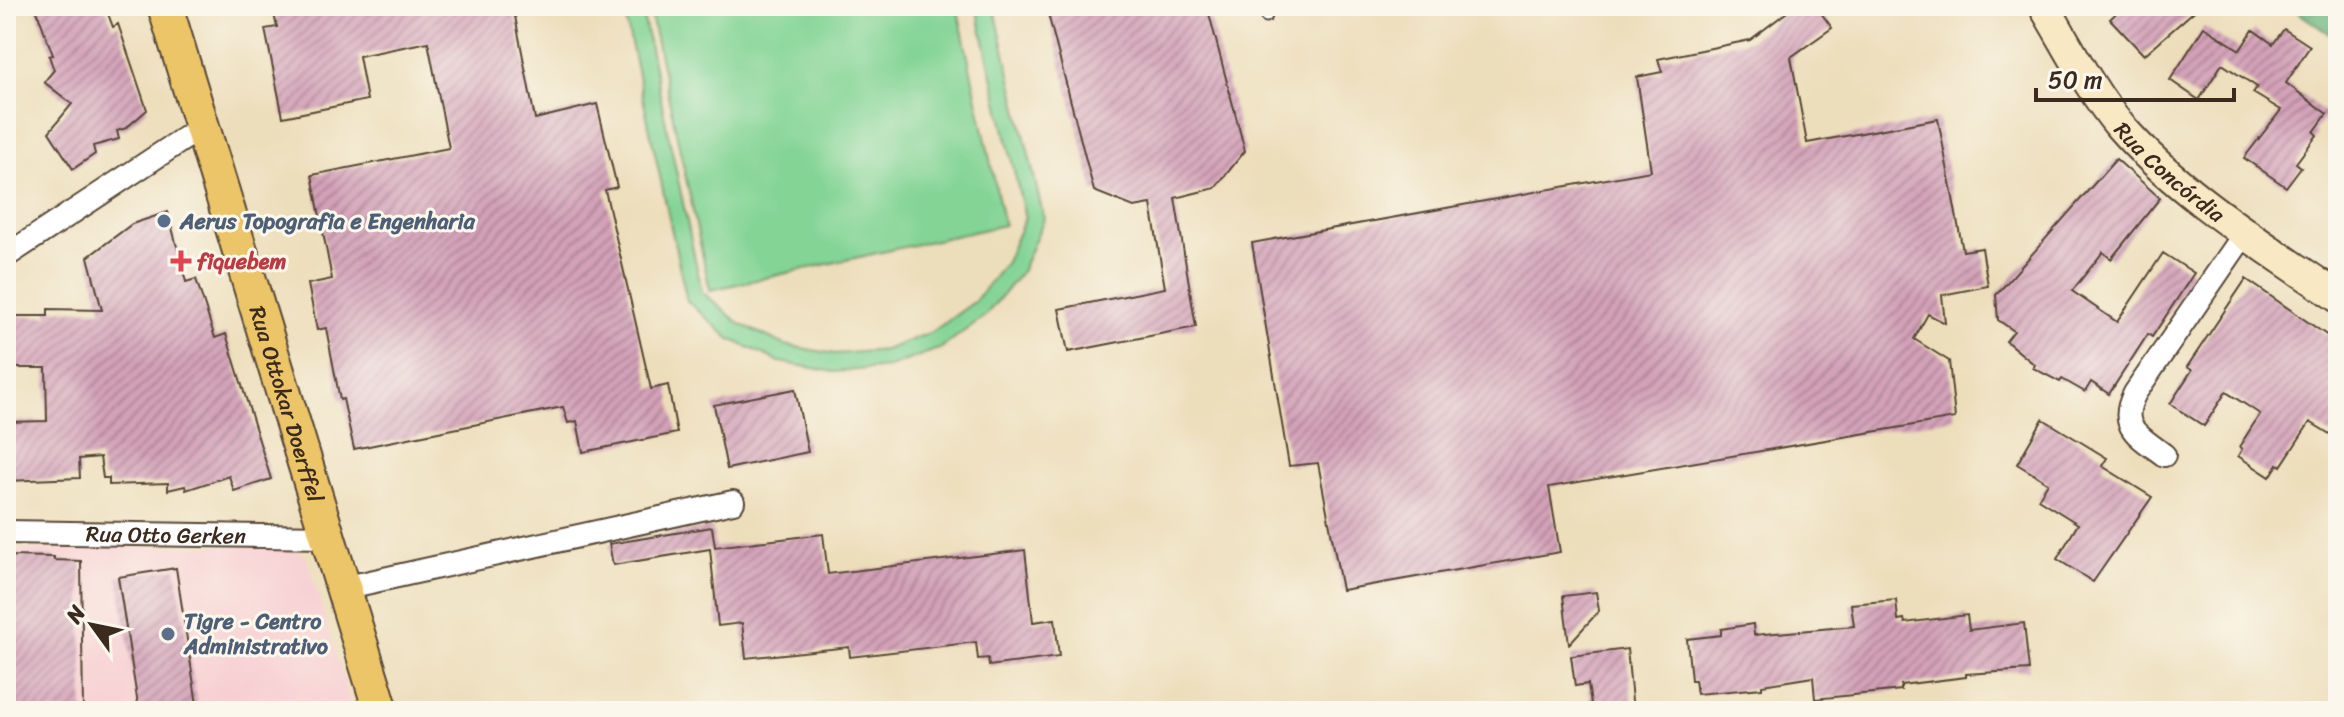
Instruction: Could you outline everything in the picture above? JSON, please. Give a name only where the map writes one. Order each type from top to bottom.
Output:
[{"type":"main road","name":"Rua Ottokar Doerffel","points":[[165,6],[381,711]]},
{"type":"street","name":"Rua Concórdia","points":[[2044,6],[2092,87],[2119,124],[2147,154],[2245,233],[2338,297]]},
{"type":"street","points":[[6,256],[203,126]]},
{"type":"street","points":[[2164,455],[2135,432],[2128,420],[2127,408],[2245,233]]},
{"type":"street","points":[[343,588],[733,502]]},
{"type":"street","name":"Rua Otto Gerken","points":[[6,532],[327,537]]},
{"type":"shaded area","name":"Tigre - Centro Administrativo","points":[[289,544],[307,558],[353,711],[6,711],[6,549]]},
{"type":"green space","points":[[623,6],[641,6],[702,292],[740,324],[785,345],[835,354],[885,350],[932,332],[974,302],[1006,262],[1025,218],[976,6],[994,6],[1044,219],[1021,272],[986,315],[941,348],[889,367],[834,372],[780,362],[730,339],[687,301]]},
{"type":"green space","points":[[649,6],[957,6],[1004,225],[710,290]]},
{"type":"green space","points":[[2289,6],[2338,6],[2338,40]]},
{"type":"building","points":[[35,6],[105,6],[113,27],[118,24],[147,110],[126,128],[117,131],[119,139],[93,146],[95,154],[73,169],[49,132],[72,104],[44,82],[54,70],[49,56],[53,55]]},
{"type":"building","points":[[272,6],[513,6],[535,119],[597,104],[617,187],[605,190],[651,389],[668,385],[677,433],[583,452],[577,421],[568,423],[563,407],[354,449],[343,399],[340,400],[326,328],[317,330],[308,284],[332,279],[312,175],[449,148],[428,42],[359,56],[367,100],[283,117],[265,29],[277,27]]},
{"type":"building","points":[[1046,6],[1207,6],[1245,151],[1215,188],[1175,198],[1196,327],[1068,352],[1059,309],[1165,288],[1151,204],[1134,207],[1094,191]]},
{"type":"building","points":[[1795,6],[1816,6],[1832,28],[1791,57],[1807,143],[1938,119],[1963,251],[1982,248],[1988,286],[1942,295],[1945,323],[1928,314],[1914,339],[1949,361],[1955,418],[1549,487],[1560,552],[1342,590],[1318,463],[1289,466],[1252,243],[1651,171],[1637,77],[1662,72],[1658,59],[1750,40]]},
{"type":"building","points":[[2124,6],[2200,6],[2144,55],[2110,19]]},
{"type":"building","points":[[2204,27],[2240,50],[2253,30],[2273,44],[2284,29],[2310,46],[2286,83],[2327,114],[2314,132],[2317,135],[2296,163],[2301,167],[2286,187],[2244,158],[2281,110],[2253,93],[2257,87],[2222,64],[2199,100],[2170,80]]},
{"type":"building","points":[[2116,159],[2160,198],[2111,259],[2103,252],[2072,291],[2117,322],[2163,253],[2194,273],[2152,337],[2148,334],[2109,394],[2091,382],[2085,392],[2033,368],[2035,365],[2006,341],[2014,331],[1998,320],[1996,295]]},
{"type":"building","points":[[168,212],[186,282],[196,279],[215,338],[226,334],[271,479],[234,491],[229,476],[186,490],[185,486],[168,490],[168,483],[109,485],[109,478],[103,478],[100,457],[79,459],[80,478],[6,481],[6,422],[47,421],[46,368],[6,368],[6,316],[48,316],[48,309],[102,310],[88,257],[132,224]]},
{"type":"building","points":[[2246,279],[2338,343],[2338,439],[2310,422],[2281,466],[2278,464],[2270,477],[2238,456],[2242,449],[2239,447],[2260,414],[2226,392],[2204,426],[2170,404],[2192,370],[2187,367]]},
{"type":"building","points":[[795,389],[808,452],[727,469],[714,405]]},
{"type":"building","points":[[2043,419],[2107,458],[2102,466],[2152,497],[2093,582],[2057,559],[2078,524],[2038,499],[2048,483],[2017,464]]},
{"type":"building","points":[[712,527],[715,547],[823,534],[828,574],[1025,550],[1033,622],[1055,619],[1059,657],[989,666],[988,658],[978,659],[976,642],[850,657],[849,647],[746,658],[742,623],[718,626],[710,549],[613,565],[609,544]]},
{"type":"building","points":[[6,556],[81,561],[83,711],[6,711]]},
{"type":"building","points":[[176,568],[198,711],[139,711],[118,577]]},
{"type":"building","points":[[1596,592],[1599,611],[1569,644],[1563,596]]},
{"type":"building","points":[[1896,600],[1898,620],[1904,619],[1905,623],[1967,615],[1969,630],[2024,623],[2029,670],[1966,674],[1966,677],[1901,685],[1901,690],[1815,699],[1813,677],[1762,685],[1762,688],[1697,694],[1695,680],[1691,680],[1687,639],[1721,635],[1721,629],[1753,624],[1754,635],[1854,626],[1851,604]]},
{"type":"building","points":[[1627,649],[1633,711],[1592,711],[1588,684],[1575,686],[1571,656]]},
{"type":"place","name":"Aerus Topografia e Engenharia","points":[[164,221]]},
{"type":"place","name":"fiquebem","points":[[181,261]]},
{"type":"place","name":"Tigre - Centro Administrativo","points":[[168,634]]}]
